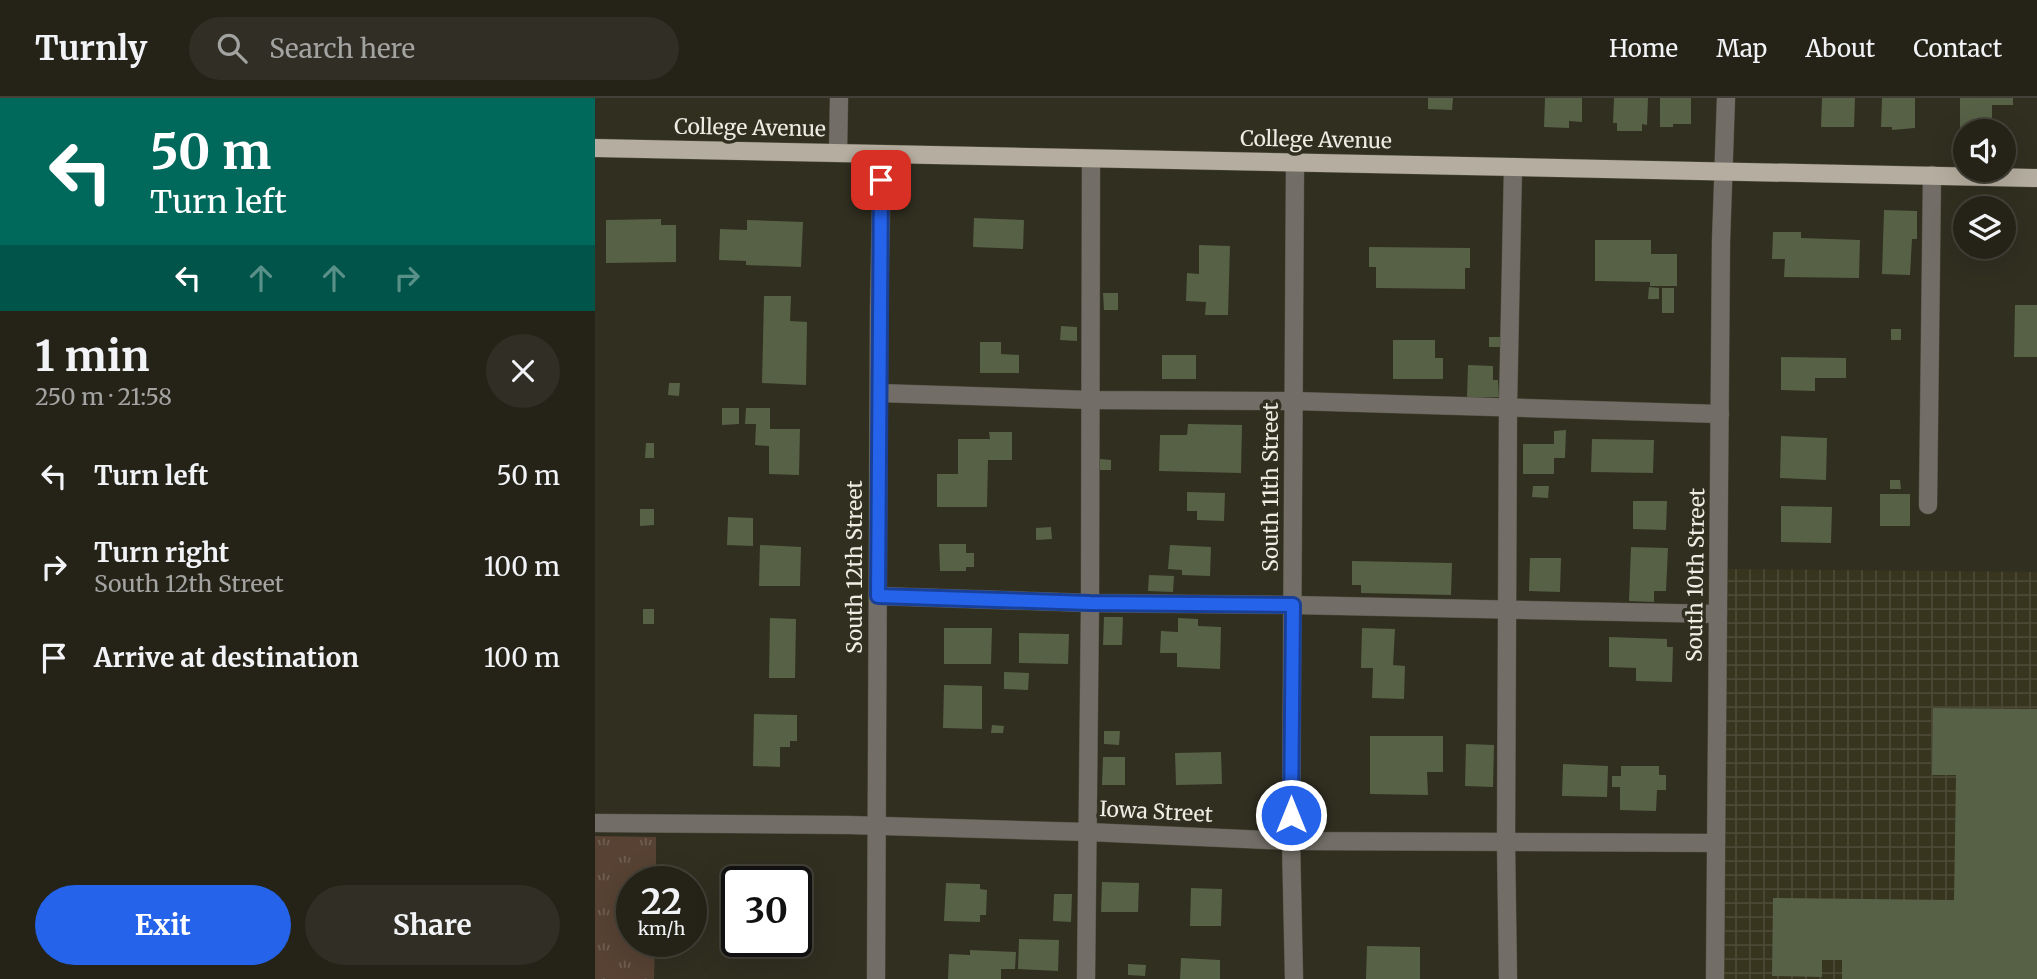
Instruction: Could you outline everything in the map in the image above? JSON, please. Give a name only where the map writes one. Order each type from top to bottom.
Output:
[{"type":"main road","name":"College Avenue","points":[[595,148],[2037,178]]},
{"type":"street","points":[[838,153],[839,98]]},
{"type":"street","name":"South 10th Street","points":[[1715,979],[1726,98]]},
{"type":"street","name":"South 12th Street","points":[[876,979],[882,154]]},
{"type":"street","points":[[1086,979],[1091,159]]},
{"type":"street","name":"South 11th Street","points":[[1294,979],[1291,841],[1295,163]]},
{"type":"street","points":[[1509,979],[1506,842],[1508,407],[1513,167]]},
{"type":"street","points":[[1928,505],[1932,175]]},
{"type":"street","points":[[879,393],[1090,400],[1294,401],[1720,414]]},
{"type":"street","points":[[878,596],[1090,603],[1718,614]]},
{"type":"street","name":"Iowa Street","points":[[595,823],[1088,832],[1291,841],[1716,843]]},
{"type":"shaded area","points":[[1718,569],[2037,572],[2037,979],[1715,979]]},
{"type":"green space","points":[[595,836],[656,837],[656,866],[616,866],[616,957],[655,957],[654,979],[595,979]]},
{"type":"building","points":[[1428,98],[1453,98],[1452,110],[1428,109]]},
{"type":"building","points":[[1545,98],[1582,98],[1582,122],[1569,121],[1569,128],[1544,127]]},
{"type":"building","points":[[1614,98],[1648,98],[1647,125],[1642,124],[1642,131],[1617,131],[1617,123],[1613,123]]},
{"type":"building","points":[[1660,98],[1691,98],[1691,124],[1660,127]]},
{"type":"building","points":[[1822,98],[1855,98],[1854,127],[1821,127]]},
{"type":"building","points":[[1882,98],[1915,98],[1915,128],[1892,130],[1892,127],[1881,127]]},
{"type":"building","points":[[1960,98],[2013,98],[2013,105],[1992,105],[1992,119],[1960,119]]},
{"type":"building","points":[[1884,210],[1917,211],[1917,239],[1912,239],[1910,275],[1882,274]]},
{"type":"building","points":[[974,218],[1024,220],[1023,249],[973,247]]},
{"type":"building","points":[[661,219],[661,225],[676,225],[676,262],[606,263],[606,220]]},
{"type":"building","points":[[747,220],[803,222],[801,267],[746,265],[746,261],[719,260],[720,229],[747,230]]},
{"type":"building","points":[[1773,232],[1801,232],[1801,238],[1860,240],[1859,278],[1784,277],[1785,259],[1772,259]]},
{"type":"building","points":[[1595,240],[1651,240],[1651,254],[1677,254],[1677,286],[1650,286],[1650,282],[1595,281]]},
{"type":"building","points":[[1199,245],[1230,246],[1228,315],[1205,315],[1206,302],[1186,301],[1187,273],[1199,274]]},
{"type":"building","points":[[1369,247],[1470,248],[1470,268],[1465,268],[1465,289],[1376,288],[1376,267],[1369,267]]},
{"type":"building","points":[[1649,287],[1659,288],[1659,299],[1648,299]]},
{"type":"building","points":[[1662,288],[1674,288],[1674,313],[1662,313]]},
{"type":"building","points":[[1103,293],[1118,293],[1118,310],[1104,310]]},
{"type":"building","points":[[764,296],[791,296],[790,321],[807,322],[806,385],[762,383]]},
{"type":"building","points":[[2015,305],[2037,305],[2037,357],[2014,357]]},
{"type":"building","points":[[1061,326],[1077,327],[1077,341],[1060,340]]},
{"type":"building","points":[[1891,329],[1901,329],[1901,340],[1891,340]]},
{"type":"building","points":[[1489,337],[1500,337],[1500,347],[1489,347]]},
{"type":"building","points":[[1393,340],[1435,340],[1435,358],[1443,358],[1443,379],[1393,379]]},
{"type":"building","points":[[980,342],[1001,342],[1001,354],[1019,355],[1019,373],[980,373]]},
{"type":"building","points":[[1162,355],[1196,355],[1196,379],[1162,379]]},
{"type":"building","points":[[1781,357],[1846,358],[1846,378],[1815,378],[1815,391],[1781,390]]},
{"type":"building","points":[[1468,365],[1493,366],[1493,380],[1498,380],[1499,397],[1467,397]]},
{"type":"building","points":[[669,383],[680,383],[679,396],[668,395]]},
{"type":"building","points":[[722,408],[739,408],[739,424],[722,425]]},
{"type":"building","points":[[746,408],[770,408],[770,429],[800,429],[799,475],[769,474],[769,446],[755,445],[756,424],[745,424]]},
{"type":"building","points":[[1188,424],[1242,425],[1241,473],[1159,471],[1160,435],[1187,435]]},
{"type":"building","points":[[1566,430],[1565,458],[1554,458],[1554,474],[1523,474],[1523,444],[1554,444],[1554,431]]},
{"type":"building","points":[[989,432],[1012,432],[1012,460],[988,460],[987,507],[937,507],[937,474],[958,474],[958,439],[990,439]]},
{"type":"building","points":[[1781,436],[1827,438],[1826,480],[1780,478]]},
{"type":"building","points":[[1592,439],[1654,440],[1653,473],[1591,472]]},
{"type":"building","points":[[646,443],[654,443],[654,458],[645,458]]},
{"type":"building","points":[[1100,459],[1111,460],[1111,470],[1100,470]]},
{"type":"building","points":[[1890,480],[1900,480],[1901,489],[1890,489]]},
{"type":"building","points":[[1533,486],[1549,486],[1548,498],[1532,497]]},
{"type":"building","points":[[1187,492],[1225,493],[1224,521],[1197,520],[1197,511],[1187,511]]},
{"type":"building","points":[[1880,494],[1910,494],[1910,526],[1880,526]]},
{"type":"building","points":[[1633,501],[1667,501],[1666,530],[1633,529]]},
{"type":"building","points":[[1781,506],[1832,507],[1831,543],[1781,542]]},
{"type":"building","points":[[640,509],[654,509],[654,525],[640,526]]},
{"type":"building","points":[[728,517],[753,518],[753,546],[727,545]]},
{"type":"building","points":[[1051,527],[1052,539],[1036,540],[1036,528]]},
{"type":"building","points":[[939,544],[966,544],[966,553],[974,553],[974,567],[966,567],[966,571],[940,571]]},
{"type":"building","points":[[760,545],[801,547],[800,586],[759,586]]},
{"type":"building","points":[[1170,545],[1211,547],[1210,576],[1182,575],[1182,570],[1168,569]]},
{"type":"building","points":[[1631,547],[1668,548],[1666,591],[1654,591],[1654,602],[1629,601]]},
{"type":"building","points":[[1530,558],[1561,558],[1560,592],[1529,591]]},
{"type":"building","points":[[1352,561],[1452,563],[1451,595],[1361,593],[1361,585],[1352,585]]},
{"type":"building","points":[[1149,575],[1174,576],[1173,592],[1148,591]]},
{"type":"building","points":[[643,609],[654,609],[654,624],[643,624]]},
{"type":"building","points":[[1104,617],[1123,617],[1122,645],[1103,645]]},
{"type":"building","points":[[770,618],[796,619],[795,678],[769,678]]},
{"type":"building","points":[[1178,618],[1198,619],[1198,626],[1221,627],[1220,669],[1177,667],[1177,653],[1160,653],[1161,631],[1178,632]]},
{"type":"building","points":[[944,628],[992,628],[991,664],[944,664]]},
{"type":"building","points":[[1362,628],[1395,629],[1393,665],[1405,666],[1404,699],[1372,698],[1373,668],[1361,668]]},
{"type":"building","points":[[1019,633],[1069,634],[1068,664],[1019,663]]},
{"type":"building","points":[[1609,637],[1667,639],[1667,647],[1673,647],[1672,682],[1636,681],[1636,668],[1609,667]]},
{"type":"building","points":[[1004,672],[1029,673],[1028,690],[1004,689]]},
{"type":"building","points":[[944,685],[982,686],[982,729],[943,728]]},
{"type":"building","points":[[1933,708],[2037,709],[2037,979],[1842,979],[1842,960],[1822,960],[1822,977],[1772,976],[1773,898],[1954,900],[1956,775],[1932,775]]},
{"type":"building","points":[[754,714],[797,715],[797,741],[790,741],[790,747],[780,747],[780,767],[753,766]]},
{"type":"building","points":[[992,725],[1004,726],[1003,733],[991,733]]},
{"type":"building","points":[[1104,731],[1120,731],[1119,745],[1104,744]]},
{"type":"building","points":[[1370,736],[1443,736],[1443,772],[1427,772],[1428,795],[1370,794]]},
{"type":"building","points":[[1466,744],[1494,745],[1493,787],[1465,786]]},
{"type":"building","points":[[1221,752],[1222,784],[1176,785],[1175,753]]},
{"type":"building","points":[[1103,757],[1125,757],[1125,785],[1102,785]]},
{"type":"building","points":[[1563,764],[1608,766],[1607,797],[1562,796]]},
{"type":"building","points":[[1621,766],[1659,766],[1659,775],[1666,775],[1666,790],[1657,790],[1656,811],[1620,810],[1620,787],[1612,787],[1612,776],[1621,776]]},
{"type":"building","points":[[1102,882],[1139,883],[1138,912],[1101,912]]},
{"type":"building","points":[[946,883],[980,884],[980,889],[987,890],[986,915],[980,915],[980,922],[944,921]]},
{"type":"building","points":[[1191,888],[1222,889],[1221,926],[1190,926]]},
{"type":"building","points":[[1054,894],[1072,894],[1071,922],[1053,921]]},
{"type":"building","points":[[1019,939],[1059,940],[1058,971],[1018,969]]},
{"type":"building","points":[[1367,946],[1420,947],[1420,979],[1366,979]]},
{"type":"building","points":[[970,950],[1016,952],[1015,969],[1001,969],[1001,979],[948,979],[949,954],[970,955]]},
{"type":"building","points":[[1181,958],[1220,960],[1220,979],[1180,979]]},
{"type":"building","points":[[1128,964],[1146,965],[1145,976],[1128,975]]},
{"type":"route","points":[[881,180],[878,596],[1090,603],[1293,605],[1291,815]]}]
